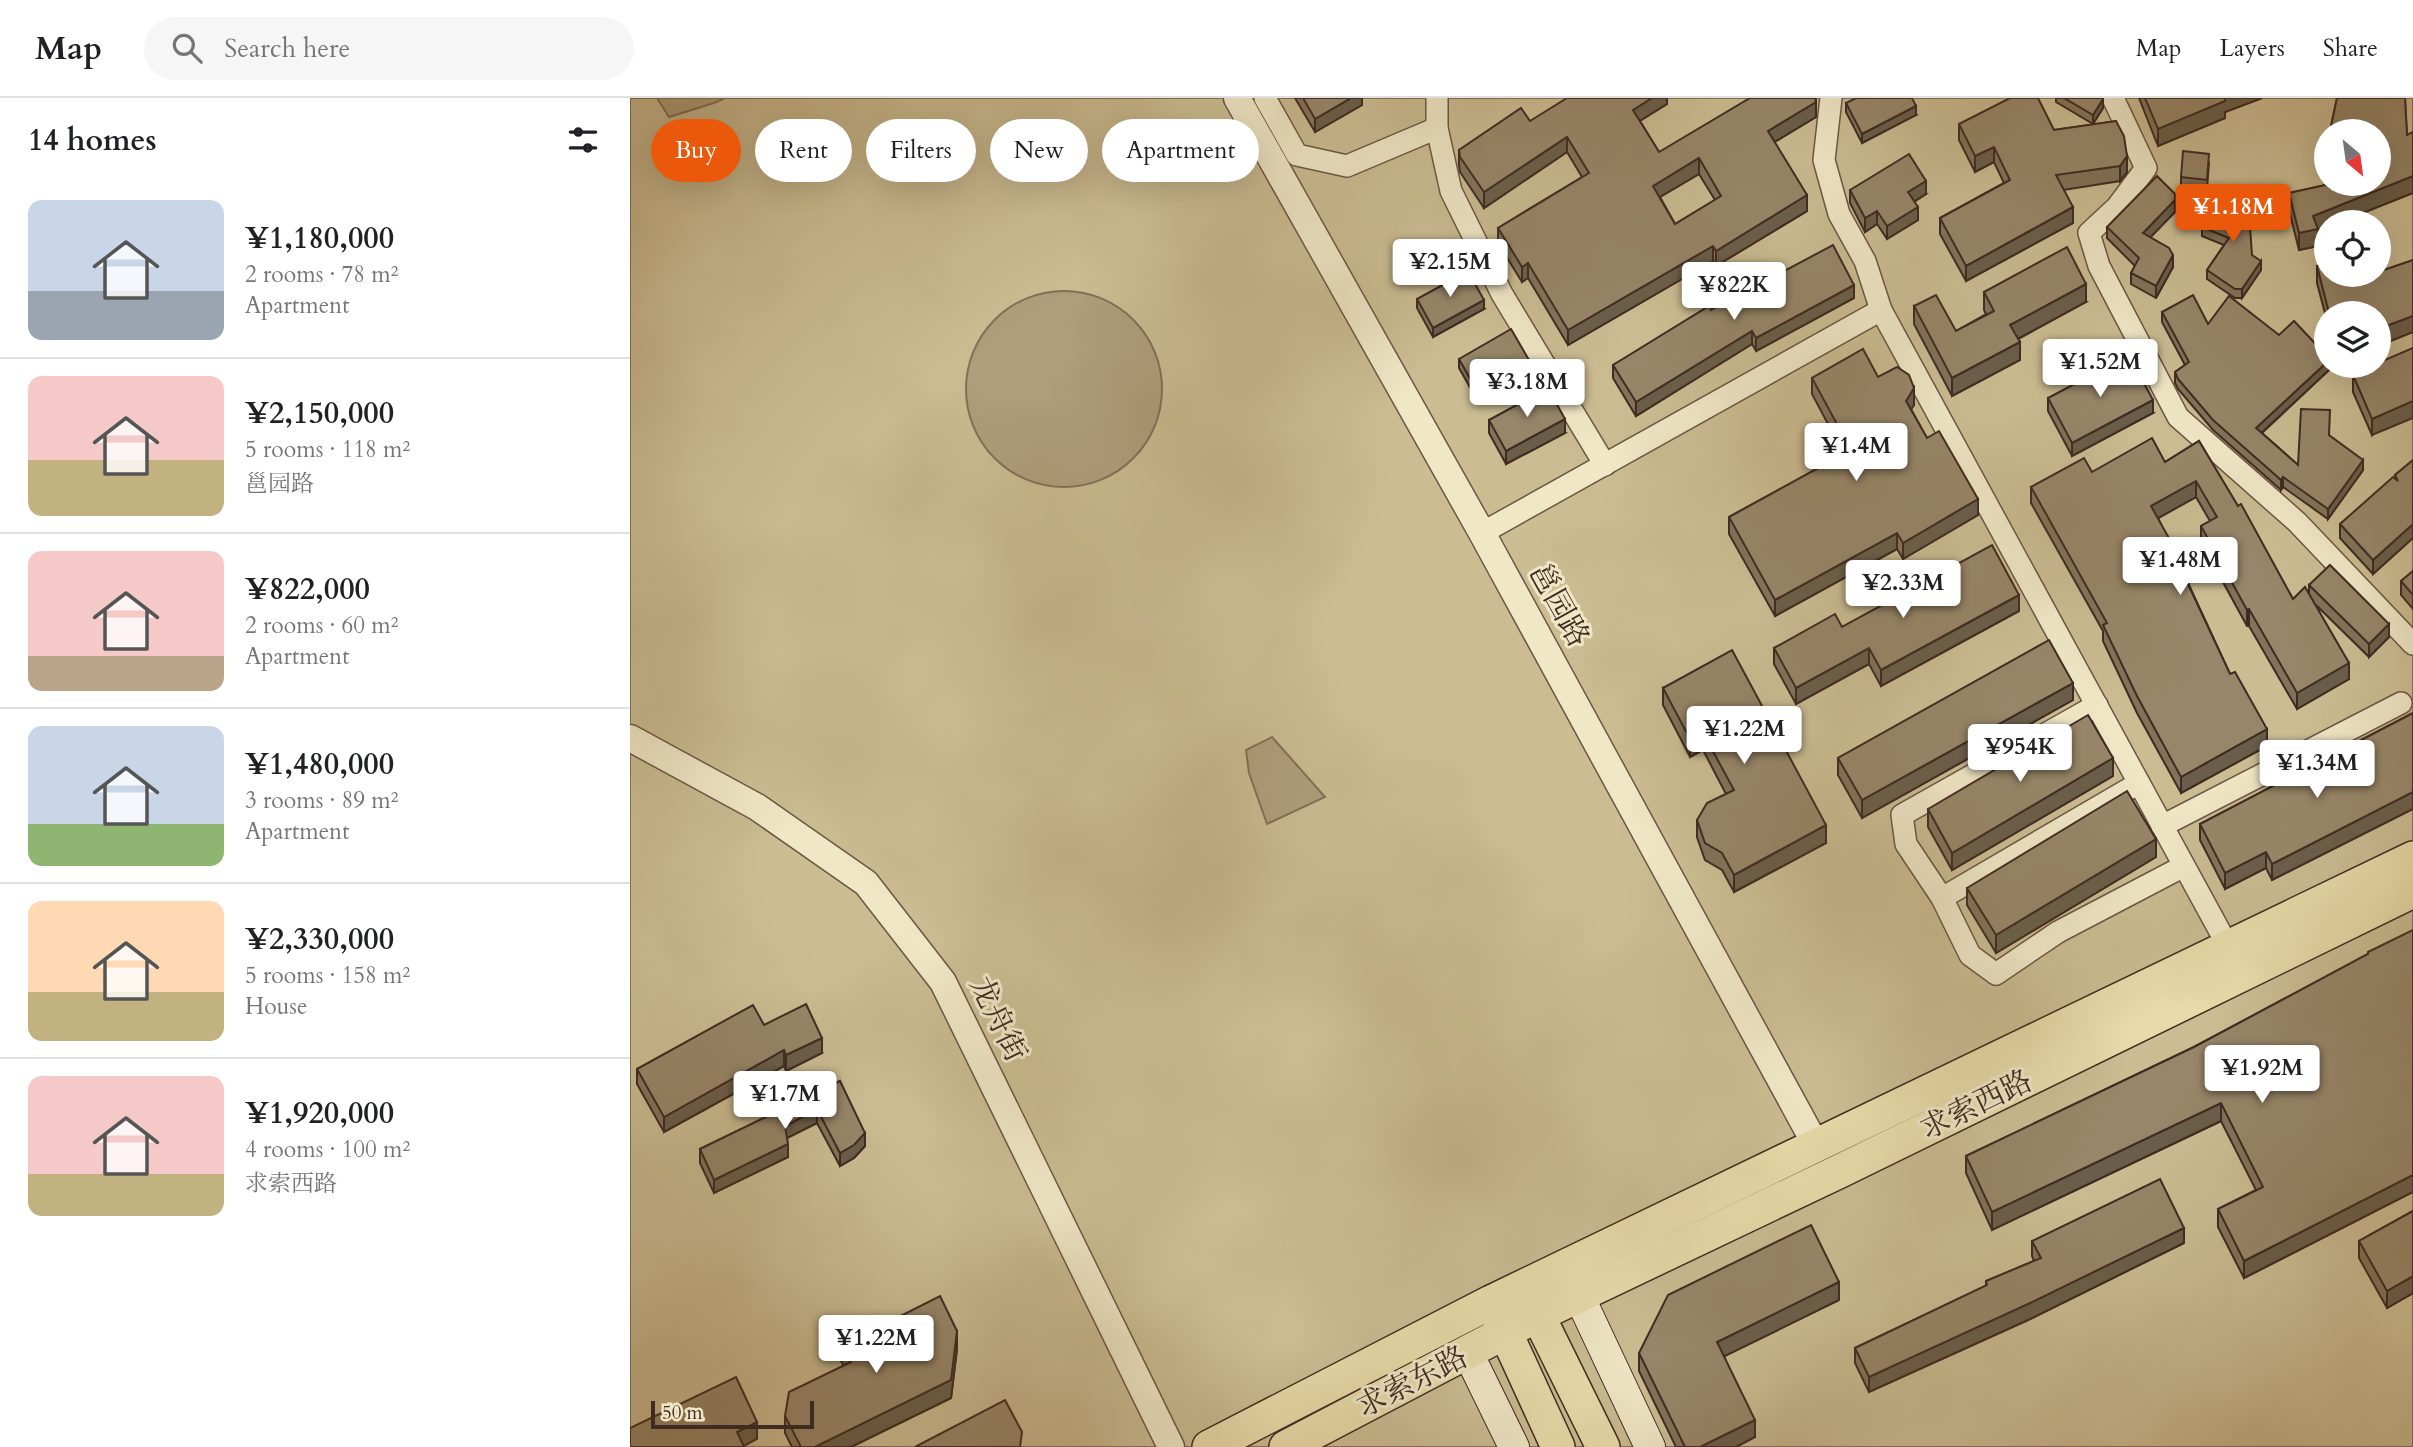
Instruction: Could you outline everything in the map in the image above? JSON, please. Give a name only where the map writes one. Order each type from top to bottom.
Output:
[{"type":"main road","name":"求索西路","points":[[1531,1301],[1817,1147],[2413,859]]},
{"type":"main road","name":"求索西路","points":[[1531,1301],[1579,1296],[2413,891]]},
{"type":"main road","points":[[1579,1296],[1650,1447]]},
{"type":"main road","points":[[1209,1447],[1491,1302],[1531,1301],[1602,1447]]},
{"type":"main road","name":"求索东路","points":[[1286,1447],[1506,1334],[1531,1301]]},
{"type":"main road","points":[[1491,1302],[1558,1447]]},
{"type":"main road","points":[[1468,1353],[1514,1447]]},
{"type":"street","name":"邕园路","points":[[1237,98],[1482,533],[1817,1147]]},
{"type":"street","points":[[1265,98],[1297,155],[1347,166],[1437,128]]},
{"type":"street","points":[[1437,98],[1437,128],[1451,191],[1502,294],[1605,465]]},
{"type":"street","points":[[1831,98],[1825,160],[1839,214],[1865,261],[1881,310],[2229,948]]},
{"type":"street","points":[[2113,98],[2146,168],[2117,207],[2089,233],[2099,266],[2178,417],[2297,522],[2413,644]]},
{"type":"street","points":[[1482,533],[1881,310]]},
{"type":"street","points":[[2162,825],[2401,703]]},
{"type":"street","points":[[2096,705],[1902,815],[1906,844],[1942,898],[1970,955],[1996,974],[2058,932],[2184,866]]},
{"type":"street","name":"龙舟街","points":[[630,738],[757,807],[866,883],[943,982],[1171,1447]]},
{"type":"street","points":[[1942,898],[2139,783]]},
{"type":"shaded area","points":[[630,98],[2413,98],[2413,1447],[630,1447]]},
{"type":"shaded area","points":[[657,98],[725,98],[669,117]]},
{"type":"shaded area","points":[[1064,291],[1102,298],[1119,307],[1133,320],[1146,334],[1155,351],[1162,389],[1155,427],[1146,444],[1133,458],[1119,471],[1102,480],[1064,487],[1026,480],[1009,471],[995,458],[982,444],[973,427],[966,389],[973,351],[982,334],[995,320],[1009,307],[1026,298]]},
{"type":"shaded area","points":[[1272,737],[1325,797],[1267,824],[1249,773],[1246,750]]},
{"type":"building","points":[[1303,98],[1351,98],[1315,119]]},
{"type":"building","points":[[1567,98],[1652,98],[1633,110],[1659,152],[1750,98],[1815,98],[1816,102],[1768,131],[1807,195],[1716,251],[1713,246],[1568,330],[1528,263],[1522,267],[1498,228],[1589,173],[1567,137],[1484,192],[1460,157],[1459,150],[1521,108],[1530,121]],"holes":[[[1699,158],[1721,196],[1675,224],[1653,186]]]},
{"type":"building","points":[[1856,98],[1912,98],[1916,106],[1862,134],[1846,103]]},
{"type":"building","points":[[2010,98],[2038,98],[2054,130],[2116,121],[2124,136],[2127,156],[2120,166],[2056,175],[2073,207],[1966,266],[1940,218],[2010,180],[1994,147],[1975,156],[1959,124]]},
{"type":"building","points":[[2064,98],[2103,98],[2103,99],[2093,115]]},
{"type":"building","points":[[2145,98],[2225,98],[2225,101],[2158,129]]},
{"type":"building","points":[[2337,98],[2405,98],[2407,135],[2413,132],[2413,176],[2391,185],[2391,119],[2333,119]]},
{"type":"building","points":[[2183,151],[2209,154],[2207,180],[2181,177]]},
{"type":"building","points":[[1909,154],[1926,181],[1908,192],[1918,207],[1887,226],[1877,211],[1865,218],[1850,190]]},
{"type":"building","points":[[2157,176],[2175,194],[2175,200],[2143,233],[2169,248],[2173,255],[2156,286],[2131,273],[2139,258],[2107,227]]},
{"type":"building","points":[[2314,188],[2314,196],[2363,196],[2328,210],[2314,210],[2314,230],[2299,233],[2289,193]]},
{"type":"building","points":[[2227,195],[2249,213],[2252,255],[2261,261],[2242,289],[2235,289],[2207,270],[2229,238],[2202,227]]},
{"type":"building","points":[[1833,245],[1854,285],[1756,338],[1752,331],[1636,402],[1613,365],[1709,306],[1711,310]]},
{"type":"building","points":[[2067,247],[2086,284],[2010,325],[2020,342],[1952,378],[1914,306],[1936,295],[1956,331],[1994,311],[1984,292]]},
{"type":"building","points":[[2413,260],[2413,316],[2391,324],[2391,301],[2326,301],[2322,287],[2391,287],[2391,268]]},
{"type":"building","points":[[1468,271],[1484,300],[1433,328],[1417,299]]},
{"type":"building","points":[[2193,295],[2208,324],[2229,296],[2279,335],[2294,321],[2314,342],[2314,374],[2256,428],[2298,465],[2301,409],[2330,410],[2329,435],[2363,460],[2328,509],[2283,477],[2281,480],[2213,420],[2178,379],[2175,372],[2189,362],[2162,312]]},
{"type":"building","points":[[1511,329],[1529,360],[1476,389],[1459,359]]},
{"type":"building","points":[[2413,348],[2413,401],[2372,419],[2354,378],[2391,378],[2391,357]]},
{"type":"building","points":[[1863,349],[1878,377],[1897,367],[1909,375],[1914,388],[1906,401],[1927,438],[1939,431],[1978,499],[1903,543],[1897,533],[1775,600],[1729,517],[1851,450],[1812,378]]},
{"type":"building","points":[[2129,355],[2153,400],[2072,443],[2048,398]]},
{"type":"building","points":[[1548,388],[1565,419],[1506,451],[1489,420]]},
{"type":"building","points":[[2152,438],[2165,462],[2199,441],[2238,506],[2241,504],[2293,599],[2305,587],[2349,663],[2297,693],[2201,526],[2217,517],[2196,481],[2151,506],[2184,565],[2180,567],[2230,674],[2235,672],[2267,729],[2181,777],[2137,696],[2103,625],[2107,623],[2031,487],[2084,458],[2092,472]]},
{"type":"building","points":[[2413,460],[2413,524],[2373,560],[2340,524],[2393,477],[2398,481],[2395,475]]},
{"type":"building","points":[[1992,545],[2019,595],[1881,670],[1869,648],[1796,688],[1774,648],[1835,614],[1842,627]]},
{"type":"building","points":[[2330,565],[2389,624],[2369,644],[2309,585]]},
{"type":"building","points":[[2413,571],[2413,595],[2401,581]]},
{"type":"building","points":[[2049,640],[2073,683],[1862,800],[1838,758]]},
{"type":"building","points":[[1732,650],[1826,825],[1734,875],[1722,853],[1705,843],[1697,820],[1707,803],[1734,790],[1703,733],[1690,739],[1663,688]]},
{"type":"building","points":[[2413,713],[2413,792],[2272,864],[2266,852],[2225,873],[2200,824]]},
{"type":"building","points":[[2088,715],[2113,758],[1952,853],[1928,809]]},
{"type":"building","points":[[2127,791],[2156,839],[1996,935],[1967,888]]},
{"type":"building","points":[[2413,930],[2413,1175],[2244,1261],[2218,1209],[2263,1187],[2221,1103],[1992,1212],[1966,1156],[2194,1047]]},
{"type":"building","points":[[806,1004],[822,1038],[786,1055],[784,1050],[664,1117],[637,1069],[753,1005],[764,1025]]},
{"type":"building","points":[[840,1081],[865,1133],[854,1145],[840,1153],[817,1109],[785,1126],[788,1144],[714,1180],[700,1149]]},
{"type":"building","points":[[2160,1179],[2184,1228],[1869,1377],[1855,1348],[1987,1285],[1986,1281],[2041,1258],[2032,1241]]},
{"type":"building","points":[[2413,1211],[2413,1276],[2387,1291],[2359,1241]]},
{"type":"building","points":[[1811,1225],[1839,1282],[1717,1342],[1755,1420],[1700,1447],[1685,1447],[1639,1353],[1668,1295]]},
{"type":"building","points":[[940,1296],[957,1331],[951,1380],[815,1447],[801,1447],[785,1416],[789,1392],[851,1362],[841,1343],[848,1334],[863,1335]]},
{"type":"building","points":[[736,1377],[757,1422],[737,1432],[744,1447],[630,1447],[630,1428]]},
{"type":"building","points":[[1005,1400],[1022,1432],[1020,1447],[915,1447]]}]
